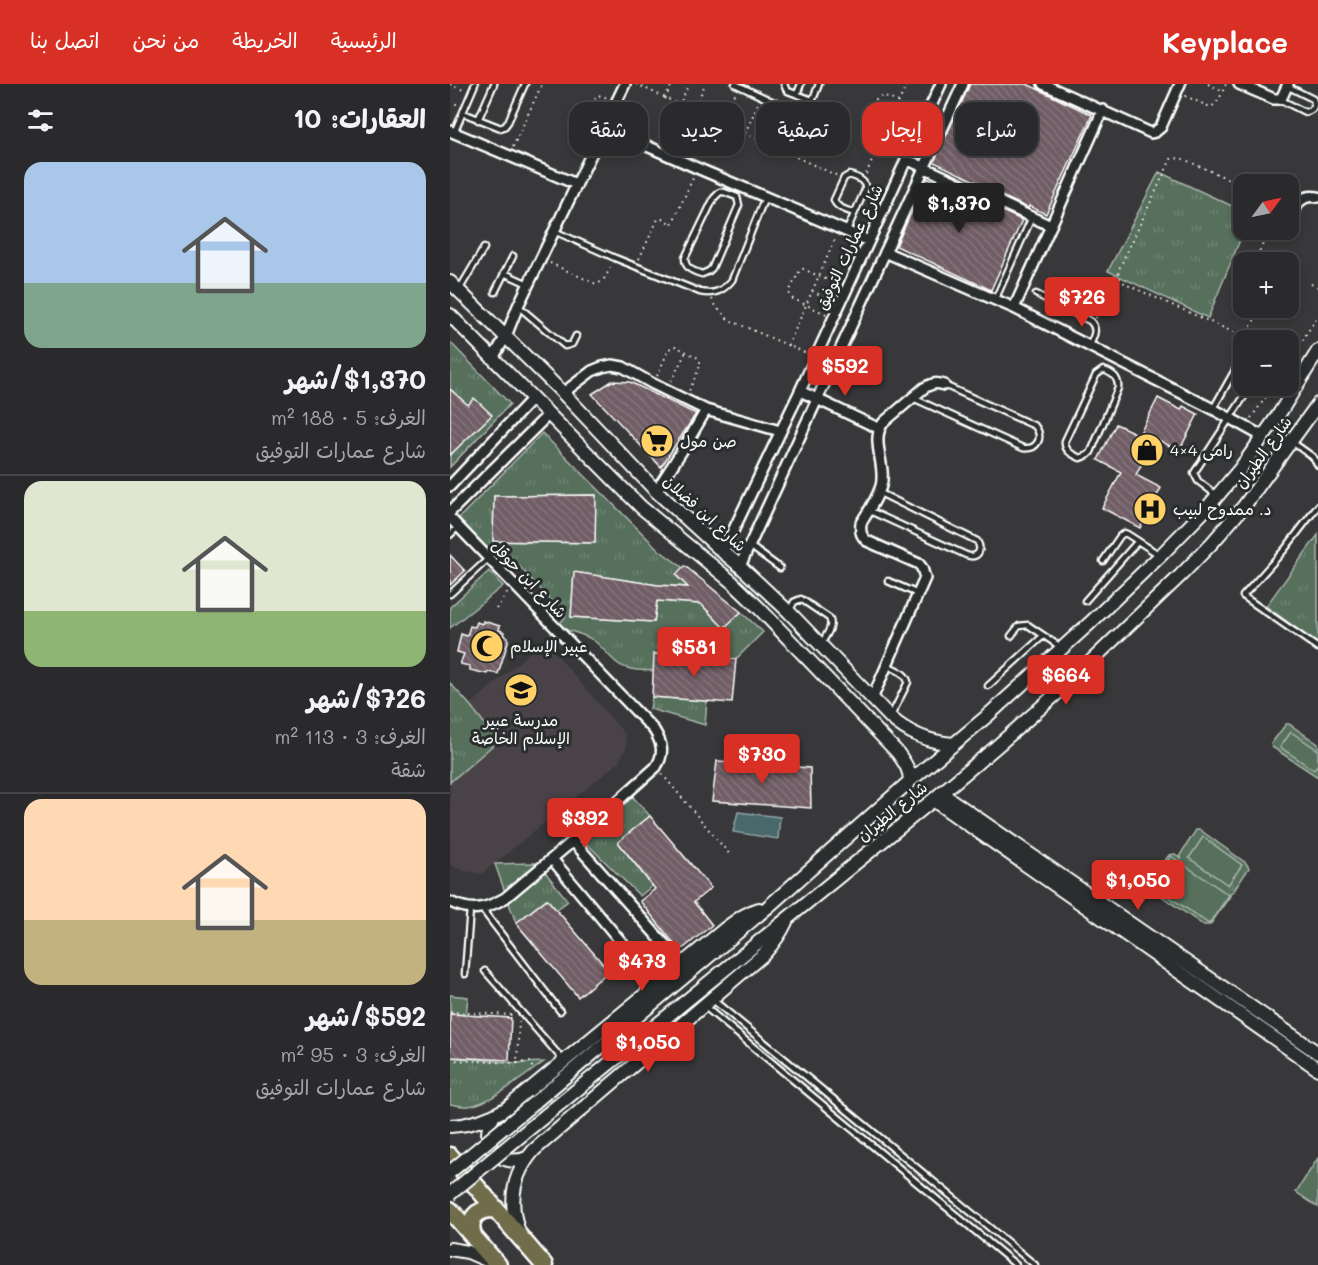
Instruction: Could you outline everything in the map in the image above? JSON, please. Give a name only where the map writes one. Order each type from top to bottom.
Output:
[{"type":"highway","points":[[450,1156],[544,1265]]},
{"type":"highway","points":[[474,1238],[471,1232],[473,1219],[482,1210],[496,1209]]},
{"type":"highway","points":[[450,1210],[496,1265]]},
{"type":"main road","name":"شارع ابن فضلان","points":[[454,286],[563,393],[656,491],[789,612],[891,718],[909,732],[930,741],[953,744]]},
{"type":"main road","name":"شارع ابن فضلان","points":[[450,315],[641,507],[732,582],[905,748],[910,781]]},
{"type":"main road","name":"شارع الطيران","points":[[450,1126],[471,1124],[493,1117],[507,1108],[739,918],[769,906],[986,717],[1161,555],[1217,496],[1240,469],[1318,351]]},
{"type":"main road","name":"شارع الطيران","points":[[524,1241],[516,1223],[513,1204],[515,1184],[527,1158],[534,1150],[764,954],[782,932],[788,918],[937,797],[1062,689],[1212,543],[1244,506],[1318,404]]},
{"type":"main road","points":[[905,748],[911,738],[909,732]]},
{"type":"main road","points":[[937,797],[1198,978],[1318,1069]]},
{"type":"main road","points":[[450,1172],[769,906]]},
{"type":"main road","points":[[450,1194],[788,918]]},
{"type":"main road","points":[[1198,978],[1318,1053]]},
{"type":"main road","points":[[493,1117],[487,1136],[492,1149],[501,1158],[508,1160],[527,1158]]},
{"type":"main road","points":[[450,1250],[468,1252],[496,1265]]},
{"type":"street","points":[[616,102],[624,84]]},
{"type":"street","name":"شارع عمارات التوفيق","points":[[932,102],[940,84]]},
{"type":"street","points":[[740,566],[963,84]]},
{"type":"street","points":[[1043,84],[1147,131],[1155,132],[1161,127],[1178,88]]},
{"type":"street","points":[[1239,84],[1274,99],[1282,97],[1287,85]]},
{"type":"street","points":[[1014,308],[1103,110]]},
{"type":"street","points":[[452,132],[576,184]]},
{"type":"street","points":[[648,148],[869,241]]},
{"type":"street","points":[[493,358],[506,336],[528,284],[589,156]]},
{"type":"street","name":"شارع عمارات التوفيق","points":[[723,552],[800,391],[907,156]]},
{"type":"street","points":[[906,159],[1051,226]]},
{"type":"street","points":[[1299,201],[1310,196],[1318,197]]},
{"type":"street","points":[[885,252],[1014,308],[1262,436]]},
{"type":"street","points":[[563,393],[592,371],[612,365],[623,367],[706,410],[780,431]]},
{"type":"street","points":[[872,699],[925,578],[919,564],[862,537],[861,523],[881,485],[879,428],[931,384],[944,385]]},
{"type":"street","points":[[800,391],[879,428]]},
{"type":"street","points":[[450,486],[533,398]]},
{"type":"street","points":[[656,491],[706,410]]},
{"type":"street","points":[[450,512],[549,414]]},
{"type":"street","name":"شارع ابن حوقل","points":[[450,518],[654,730],[661,742],[663,752],[656,767]]},
{"type":"street","points":[[450,902],[470,909],[482,909],[505,898],[552,860],[656,767]]},
{"type":"street","points":[[573,841],[682,964]]},
{"type":"street","points":[[552,860],[657,985]]},
{"type":"lane","points":[[452,132],[475,84]]},
{"type":"lane","points":[[478,120],[494,84]]},
{"type":"lane","points":[[463,113],[496,128],[501,128],[505,126],[525,84]]},
{"type":"lane","points":[[784,84],[786,89],[812,100],[819,84]]},
{"type":"lane","points":[[797,94],[801,84]]},
{"type":"lane","points":[[1279,99],[1305,112],[1314,108],[1313,99],[1287,85]]},
{"type":"lane","points":[[741,86],[775,102]]},
{"type":"lane","points":[[842,230],[854,213],[866,187],[863,181],[849,175],[844,178],[834,202],[854,213]]},
{"type":"lane","points":[[730,194],[735,184]]},
{"type":"lane","points":[[724,192],[730,194],[739,201],[738,209],[710,271],[702,274],[689,269],[685,258],[716,194],[724,192]]},
{"type":"lane","points":[[554,231],[615,258],[709,294],[718,292],[732,280],[765,197]]},
{"type":"lane","points":[[995,300],[1032,218]]},
{"type":"lane","points":[[454,286],[484,248]]},
{"type":"lane","points":[[495,292],[513,256]]},
{"type":"lane","points":[[504,273],[528,284]]},
{"type":"lane","points":[[1036,294],[1090,321],[1095,332],[1089,347]]},
{"type":"lane","points":[[518,306],[565,346],[572,344],[576,336]]},
{"type":"lane","points":[[1103,370],[1117,379],[1118,388],[1091,452],[1084,458],[1080,458],[1067,450],[1065,441],[1095,375],[1103,370],[1109,357]]},
{"type":"lane","points":[[1213,409],[1233,374]]},
{"type":"lane","points":[[913,398],[1023,448],[1035,447],[1040,437],[1035,426],[944,385]]},
{"type":"lane","points":[[1217,496],[1198,481],[1194,472],[1244,396]]},
{"type":"lane","points":[[1292,442],[1316,458],[1318,465]]},
{"type":"lane","points":[[868,510],[971,557],[980,551],[977,542],[878,492]]},
{"type":"lane","points":[[1318,506],[1285,549],[1243,596],[1318,648]]},
{"type":"lane","points":[[450,535],[458,527]]},
{"type":"lane","points":[[1103,561],[1124,533],[1161,555]]},
{"type":"lane","points":[[1085,601],[1138,541]]},
{"type":"lane","points":[[750,546],[780,568]]},
{"type":"lane","points":[[450,594],[488,559]]},
{"type":"lane","points":[[888,581],[918,594]]},
{"type":"lane","points":[[789,612],[794,602],[801,599],[829,618],[831,626],[821,646]]},
{"type":"lane","points":[[1011,636],[1024,624],[1062,648]]},
{"type":"lane","points":[[988,686],[1043,636]]},
{"type":"lane","points":[[887,665],[904,674],[908,682],[891,718]]},
{"type":"lane","points":[[465,974],[470,909]]},
{"type":"lane","points":[[482,909],[560,1011]]},
{"type":"lane","points":[[485,971],[564,1061]]},
{"type":"lane","points":[[707,1002],[835,1101],[1035,1265]]},
{"type":"lane","points":[[707,1002],[828,1109],[1016,1265]]},
{"type":"lane","points":[[828,1109],[835,1101]]},
{"type":"lane","points":[[994,1247],[1003,1238]]},
{"type":"path","points":[[450,84],[471,93]]},
{"type":"path","points":[[509,156],[542,84]]},
{"type":"path","points":[[635,84],[671,102]]},
{"type":"path","points":[[665,99],[672,84]]},
{"type":"path","points":[[681,102],[689,84]]},
{"type":"path","points":[[695,102],[705,84]]},
{"type":"path","points":[[875,102],[882,96],[899,102],[907,84]]},
{"type":"path","points":[[1208,84],[1223,91]]},
{"type":"path","points":[[1178,88],[1210,106],[1217,103],[1226,84]]},
{"type":"path","points":[[741,86],[724,117],[724,122],[756,139]]},
{"type":"path","points":[[593,102],[596,96],[601,96],[616,102]]},
{"type":"path","points":[[745,134],[762,96]]},
{"type":"path","points":[[795,156],[844,178]]},
{"type":"path","points":[[863,181],[874,156]]},
{"type":"path","points":[[1093,324],[1118,276],[1119,269],[1171,159],[1180,158],[1233,181]]},
{"type":"path","points":[[635,266],[658,219],[672,224],[697,168]]},
{"type":"path","points":[[788,346],[842,230]]},
{"type":"path","points":[[541,258],[596,284],[605,279],[615,258]]},
{"type":"path","points":[[834,317],[791,298],[789,292],[800,270],[806,270],[847,288]]},
{"type":"path","points":[[1118,276],[1125,284],[1233,333]]},
{"type":"path","points":[[1311,284],[1318,287]]},
{"type":"path","points":[[812,291],[840,303]]},
{"type":"path","points":[[709,294],[717,308],[729,320],[815,357]]},
{"type":"path","points":[[1299,346],[1318,315]]},
{"type":"path","points":[[653,384],[670,347],[675,346],[698,358],[701,364],[684,399]]},
{"type":"path","points":[[667,391],[686,352]]},
{"type":"path","points":[[1245,426],[1267,396]]},
{"type":"path","points":[[496,609],[514,585]]},
{"type":"path","points":[[656,767],[730,856]]},
{"type":"path","points":[[450,1012],[519,1015],[517,1063]]},
{"type":"path","points":[[450,1060],[531,1062],[536,1084]]},
{"type":"shaded area","points":[[544,640],[625,734],[626,749],[619,762],[482,874],[464,871],[450,865],[450,782],[498,741],[470,705]]},
{"type":"green space","points":[[1159,172],[1233,206],[1233,240],[1240,240],[1233,252],[1208,318],[1108,271]]},
{"type":"green space","points":[[450,342],[510,404],[450,467]]},
{"type":"green space","points":[[542,433],[659,550],[682,567],[676,576],[688,587],[658,585],[574,572],[571,617],[654,622],[657,601],[701,604],[724,628],[741,612],[763,632],[736,659],[654,654],[654,671],[634,670],[621,666],[593,640],[557,627],[566,616],[516,563],[506,572],[459,518]],"holes":[[[595,495],[595,543],[493,541],[494,496]]]},
{"type":"green space","points":[[1318,535],[1318,644],[1266,606]]},
{"type":"green space","points":[[489,571],[503,586],[450,628],[450,607]]},
{"type":"green space","points":[[450,683],[498,741],[450,782]]},
{"type":"green space","points":[[652,697],[707,701],[705,725],[650,709]]},
{"type":"green space","points":[[1286,724],[1318,744],[1318,777],[1272,747],[1271,744]]},
{"type":"green space","points":[[1291,732],[1318,750],[1318,764],[1314,770],[1280,747]]},
{"type":"green space","points":[[633,797],[650,816],[618,842],[652,886],[640,896],[582,839]]},
{"type":"green space","points":[[1196,830],[1200,830],[1246,863],[1249,868],[1210,925],[1203,925],[1151,889],[1148,884],[1169,855],[1175,854],[1181,858],[1180,855]]},
{"type":"green space","points":[[1203,837],[1242,865],[1228,885],[1189,858]]},
{"type":"green space","points":[[1171,856],[1229,895],[1209,924],[1152,885]]},
{"type":"green space","points":[[538,863],[568,901],[556,910],[546,899],[516,923],[495,864]]},
{"type":"green space","points":[[450,995],[468,997],[466,1015],[450,1013]]},
{"type":"green space","points":[[450,1057],[517,1063],[544,1062],[488,1100],[464,1106],[450,1104]]},
{"type":"green space","points":[[1318,1158],[1318,1207],[1296,1192]]},
{"type":"water","points":[[738,812],[780,817],[778,839],[733,832]]},
{"type":"building","points":[[970,84],[1027,84],[1092,115],[1046,214],[993,192],[994,190],[934,162],[937,156],[943,156],[943,142],[955,116],[955,156],[1038,156],[1038,102],[962,102]]},
{"type":"building","points":[[927,178],[1022,220],[991,290],[896,246]]},
{"type":"building","name":"صن مول","points":[[612,381],[630,382],[696,414],[661,467],[592,394]]},
{"type":"building","points":[[450,389],[468,405],[474,398],[492,415],[450,455]]},
{"type":"building","points":[[1158,398],[1181,410],[1183,406],[1198,414],[1179,451],[1155,438],[1136,475],[1161,488],[1140,528],[1102,508],[1121,472],[1098,460],[1116,424],[1139,435]]},
{"type":"building","points":[[596,495],[595,543],[493,541],[494,496]]},
{"type":"building","points":[[450,555],[465,571],[450,585]]},
{"type":"building","points":[[685,566],[741,612],[724,628],[701,604],[657,601],[654,622],[571,617],[574,572],[658,585],[688,587],[676,575]]},
{"type":"building","name":"عبير الإسلام","points":[[483,621],[500,626],[499,630],[508,637],[498,674],[470,670],[470,666],[460,664],[464,654],[457,652],[461,634],[467,636],[470,626],[475,627],[477,622],[482,624]]},
{"type":"building","points":[[654,654],[736,659],[732,703],[652,697]]},
{"type":"building","points":[[717,761],[810,768],[811,808],[712,801]]},
{"type":"building","points":[[650,816],[711,888],[694,902],[712,925],[680,951],[640,901],[655,889],[618,842]]},
{"type":"building","points":[[547,899],[609,971],[578,997],[516,923]]},
{"type":"building","points":[[450,1014],[511,1018],[509,1060],[450,1057]]},
{"type":"place","name":"صن مول","points":[[657,441]]},
{"type":"place","name":"رامى 4×4","points":[[1147,450]]},
{"type":"place","name":"د. ممدوح لبيب","points":[[1150,509]]},
{"type":"place","name":"عبير الإسلام","points":[[487,646]]},
{"type":"place","name":"مدرسة عبير الإسلام الخاصة","points":[[521,690]]}]
